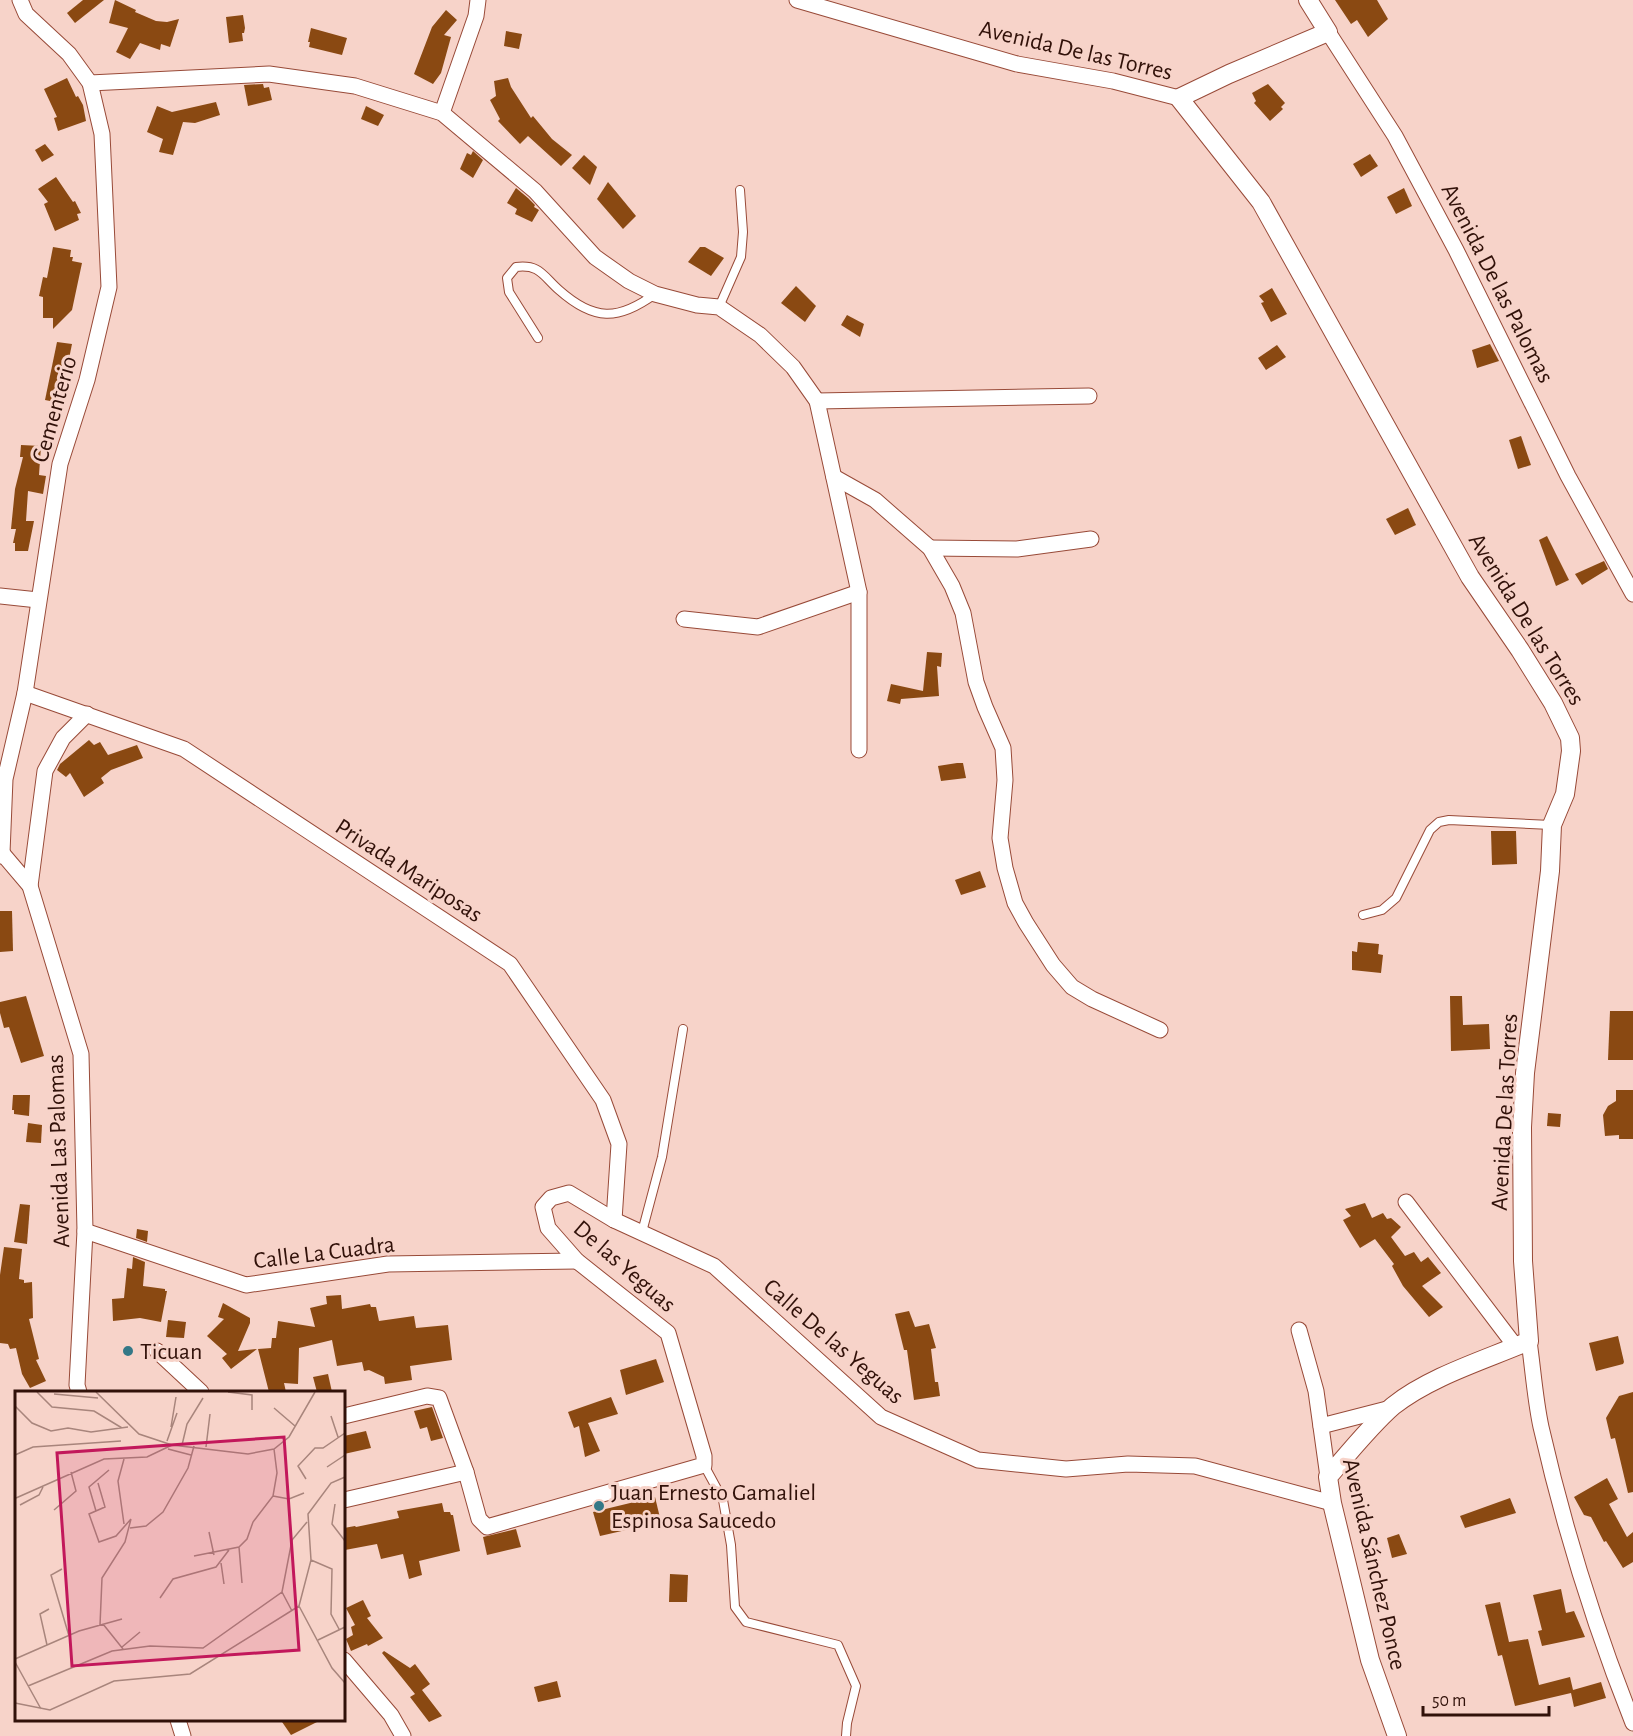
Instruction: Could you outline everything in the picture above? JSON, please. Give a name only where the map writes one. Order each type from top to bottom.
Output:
[{"type":"street","name":"Cementerio","points":[[1,855],[3,778],[25,693],[60,464],[87,380],[109,287],[102,134],[90,82],[69,54],[26,14],[20,0]]},
{"type":"street","points":[[442,113],[476,16],[478,0]]},
{"type":"street","name":"Avenida De las Torres","points":[[797,0],[1017,64],[1113,81],[1179,98],[1261,202],[1470,577],[1520,650],[1566,728],[1571,751],[1565,794],[1552,825],[1550,871],[1525,1073],[1522,1128],[1523,1344],[1541,1425],[1574,1551],[1601,1638],[1633,1723]]},
{"type":"street","name":"Avenida De las Palomas","points":[[1308,0],[1395,136],[1456,250],[1568,476],[1633,594]]},
{"type":"street","points":[[1179,98],[1328,32]]},
{"type":"street","points":[[90,82],[268,74],[355,86],[442,113],[535,191],[595,257],[629,281],[655,294],[697,305],[719,307],[760,335],[793,367],[817,401],[859,592],[859,750]]},
{"type":"street","points":[[817,401],[1089,396]]},
{"type":"street","points":[[834,477],[875,500],[930,548],[952,586],[963,613],[976,682],[984,708],[1003,748],[1005,780],[1000,838],[1005,868],[1015,903],[1026,923],[1053,965],[1072,987],[1092,999],[1160,1030]]},
{"type":"street","points":[[930,548],[1017,549],[1090,539]]},
{"type":"street","points":[[684,619],[758,627],[859,592]]},
{"type":"street","points":[[0,596],[38,600]]},
{"type":"street","name":"Privada Mariposas","points":[[25,693],[184,749],[510,964],[603,1100],[619,1144],[614,1220]]},
{"type":"street","points":[[30,886],[45,771],[63,738],[87,714]]},
{"type":"street","name":"Avenida Las Palomas","points":[[1,855],[30,886],[81,1054],[85,1231],[77,1385],[79,1391]]},
{"type":"street","name":"Calle De las Yeguas","points":[[543,1207],[551,1198],[569,1193],[614,1220],[714,1266],[881,1417],[978,1460],[1066,1469],[1128,1464],[1195,1466],[1332,1503]]},
{"type":"street","points":[[1328,1477],[1391,1408],[1451,1373],[1523,1344],[1406,1202]]},
{"type":"street","name":"De las Yeguas","points":[[543,1207],[548,1228],[577,1261],[668,1333],[704,1456],[704,1464]]},
{"type":"street","name":"Calle La Cuadra","points":[[85,1231],[246,1285],[388,1264],[577,1261]]},
{"type":"street","name":"Avenida Sánchez Ponce","points":[[1299,1330],[1309,1362],[1332,1503],[1370,1660],[1397,1736]]},
{"type":"street","points":[[157,1351],[200,1391]]},
{"type":"street","points":[[345,1416],[427,1396],[436,1396],[442,1401],[479,1519],[487,1527],[704,1464]]},
{"type":"street","points":[[1321,1426],[1391,1408]]},
{"type":"street","points":[[345,1500],[466,1472]]},
{"type":"street","points":[[345,1661],[391,1715],[403,1736]]},
{"type":"street","points":[[179,1721],[183,1736]]},
{"type":"lane","points":[[719,307],[741,257],[743,232],[741,190]]},
{"type":"lane","points":[[538,338],[509,292],[507,278],[516,267],[528,266],[541,272],[559,290],[588,310],[614,315],[636,307],[655,294]]},
{"type":"lane","points":[[1363,915],[1382,910],[1396,898],[1430,830],[1439,822],[1449,820],[1552,825]]},
{"type":"lane","points":[[642,1232],[662,1157],[683,1029]]},
{"type":"lane","points":[[704,1464],[723,1500],[731,1545],[735,1607],[746,1622],[838,1645],[856,1686],[846,1736]]},
{"type":"building","points":[[83,0],[104,0],[75,23],[67,13]]},
{"type":"building","points":[[115,0],[156,21],[167,22],[179,19],[170,47],[161,44],[160,50],[140,43],[130,59],[116,52],[128,28],[109,23]]},
{"type":"building","points":[[1335,0],[1377,0],[1388,19],[1368,37],[1357,20],[1351,24]]},
{"type":"building","points":[[446,10],[457,20],[444,35],[451,37],[441,73],[433,84],[414,74],[432,27]]},
{"type":"building","points":[[243,15],[245,28],[242,33],[243,41],[229,43],[226,17]]},
{"type":"building","points":[[311,28],[347,38],[342,55],[309,47]]},
{"type":"building","points":[[506,31],[522,34],[519,49],[504,46]]},
{"type":"building","points":[[67,78],[76,97],[78,96],[83,105],[86,121],[58,131],[54,118],[57,117],[44,89]]},
{"type":"building","points":[[508,78],[511,87],[531,118],[533,116],[552,139],[572,155],[561,166],[528,136],[520,144],[498,121],[500,119],[490,100],[496,96],[494,81]]},
{"type":"building","points":[[263,84],[264,88],[269,87],[272,100],[248,106],[244,85]]},
{"type":"building","points":[[1268,84],[1285,103],[1281,107],[1283,109],[1270,121],[1254,103],[1256,101],[1252,93]]},
{"type":"building","points":[[216,102],[220,115],[195,123],[183,122],[173,155],[159,152],[163,139],[147,132],[157,106],[172,112]]},
{"type":"building","points":[[366,106],[384,115],[378,126],[361,119]]},
{"type":"building","points":[[45,144],[54,155],[42,162],[35,150]]},
{"type":"building","points":[[473,151],[483,160],[473,178],[460,169],[467,153],[471,155]]},
{"type":"building","points":[[1370,154],[1378,166],[1361,177],[1353,164]]},
{"type":"building","points":[[584,155],[597,167],[590,185],[572,168]]},
{"type":"building","points":[[56,177],[73,202],[75,201],[81,213],[77,214],[79,220],[55,231],[44,204],[48,202],[38,189]]},
{"type":"building","points":[[608,182],[636,216],[623,229],[597,199]]},
{"type":"building","points":[[516,188],[539,210],[532,222],[515,214],[517,209],[507,203]]},
{"type":"building","points":[[1404,188],[1412,206],[1396,214],[1387,197]]},
{"type":"building","points":[[53,247],[71,250],[72,261],[82,263],[72,310],[53,329],[53,318],[43,318],[43,297],[39,296],[43,277],[47,278]]},
{"type":"building","points":[[700,247],[705,247],[724,258],[711,276],[688,262]]},
{"type":"building","points":[[796,286],[816,306],[805,322],[781,303]]},
{"type":"building","points":[[1272,288],[1287,314],[1271,322],[1261,303],[1264,302],[1259,296]]},
{"type":"building","points":[[847,315],[864,324],[860,337],[841,325]]},
{"type":"building","points":[[57,342],[72,344],[60,403],[45,400]]},
{"type":"building","points":[[1490,344],[1499,361],[1477,368],[1472,350]]},
{"type":"building","points":[[1277,345],[1286,357],[1266,370],[1258,358]]},
{"type":"building","points":[[1521,436],[1531,465],[1518,469],[1509,440]]},
{"type":"building","points":[[21,445],[41,446],[39,475],[46,476],[43,494],[28,491],[26,521],[34,521],[28,551],[15,551],[15,543],[13,543],[16,529],[11,529],[15,489],[23,457],[20,457]]},
{"type":"building","points":[[1408,508],[1416,525],[1395,535],[1386,519]]},
{"type":"building","points":[[1547,536],[1569,580],[1556,586],[1539,540]]},
{"type":"building","points":[[1604,561],[1608,569],[1582,585],[1575,574]]},
{"type":"building","points":[[927,652],[942,653],[941,667],[937,666],[939,696],[901,699],[900,704],[887,701],[891,684],[923,691]]},
{"type":"building","points":[[89,740],[94,745],[100,742],[108,755],[137,745],[143,758],[111,770],[101,778],[104,783],[84,797],[70,773],[66,777],[57,770],[60,764]]},
{"type":"building","points":[[963,763],[966,778],[941,781],[938,766]]},
{"type":"building","points":[[1491,831],[1516,831],[1517,864],[1492,865]]},
{"type":"building","points":[[980,871],[986,887],[961,895],[955,880]]},
{"type":"building","points":[[0,911],[12,911],[13,951],[0,952]]},
{"type":"building","points":[[1358,942],[1379,944],[1378,954],[1383,955],[1381,973],[1352,970],[1352,951],[1357,952]]},
{"type":"building","points":[[26,996],[44,1056],[21,1063],[9,1027],[4,1028],[0,1002]]},
{"type":"building","points":[[1450,996],[1462,996],[1463,1025],[1489,1024],[1490,1049],[1451,1051]]},
{"type":"building","points":[[1610,1011],[1633,1011],[1633,1060],[1608,1060]]},
{"type":"building","points":[[1616,1090],[1633,1090],[1633,1139],[1619,1139],[1619,1135],[1605,1136],[1603,1115],[1608,1106],[1616,1101]]},
{"type":"building","points":[[13,1095],[30,1095],[29,1116],[14,1114]]},
{"type":"building","points":[[1548,1113],[1561,1114],[1560,1127],[1547,1126]]},
{"type":"building","points":[[28,1123],[42,1125],[41,1143],[26,1142]]},
{"type":"building","points":[[1365,1203],[1372,1218],[1383,1213],[1387,1219],[1391,1218],[1401,1227],[1391,1237],[1405,1256],[1414,1252],[1421,1262],[1428,1257],[1441,1273],[1422,1286],[1443,1307],[1429,1317],[1403,1286],[1392,1266],[1394,1264],[1375,1239],[1360,1248],[1343,1220],[1351,1216],[1345,1209]]},
{"type":"building","points":[[20,1204],[30,1205],[27,1244],[14,1242]]},
{"type":"building","points":[[137,1229],[148,1231],[147,1242],[136,1238]]},
{"type":"building","points":[[4,1247],[22,1249],[19,1279],[24,1280],[24,1283],[32,1282],[33,1318],[29,1319],[39,1359],[36,1360],[46,1381],[30,1388],[22,1374],[16,1348],[10,1349],[8,1344],[0,1343],[0,1275]]},
{"type":"building","points":[[133,1257],[145,1262],[143,1286],[167,1291],[161,1322],[140,1318],[113,1321],[112,1299],[124,1298],[127,1268],[132,1269]]},
{"type":"building","points":[[341,1295],[342,1309],[370,1304],[371,1307],[376,1307],[379,1321],[414,1316],[416,1328],[448,1325],[452,1360],[410,1366],[412,1380],[385,1384],[384,1377],[369,1370],[364,1371],[362,1362],[337,1366],[332,1340],[299,1348],[298,1384],[284,1383],[286,1391],[269,1391],[258,1349],[271,1348],[272,1338],[276,1338],[278,1321],[315,1327],[310,1308],[327,1304],[326,1296]]},
{"type":"building","points":[[223,1303],[250,1318],[238,1351],[257,1349],[231,1369],[222,1358],[227,1354],[207,1336],[224,1319],[218,1317]]},
{"type":"building","points":[[909,1311],[915,1327],[929,1324],[936,1348],[931,1349],[935,1382],[938,1382],[940,1396],[914,1400],[907,1350],[904,1350],[895,1314]]},
{"type":"building","points":[[168,1320],[186,1322],[184,1338],[166,1337]]},
{"type":"building","points":[[1618,1336],[1623,1364],[1596,1371],[1589,1343]]},
{"type":"building","points":[[656,1359],[664,1382],[626,1395],[620,1370]]},
{"type":"building","points":[[328,1374],[332,1391],[317,1391],[313,1377]]},
{"type":"building","points":[[1633,1392],[1633,1492],[1628,1493],[1615,1438],[1611,1439],[1606,1418],[1619,1396]]},
{"type":"building","points":[[611,1397],[618,1414],[588,1423],[600,1451],[585,1457],[579,1426],[574,1428],[568,1412]]},
{"type":"building","points":[[432,1407],[443,1438],[431,1441],[427,1427],[420,1429],[414,1411]]},
{"type":"building","points":[[366,1431],[371,1448],[345,1454],[345,1436]]},
{"type":"building","points":[[1607,1478],[1618,1499],[1609,1504],[1627,1537],[1633,1532],[1633,1562],[1623,1568],[1606,1541],[1604,1542],[1591,1517],[1584,1515],[1574,1497]]},
{"type":"building","points":[[655,1497],[661,1522],[600,1536],[593,1512]]},
{"type":"building","points":[[1510,1498],[1516,1513],[1465,1528],[1460,1516]]},
{"type":"building","points":[[442,1503],[444,1512],[450,1512],[453,1515],[460,1551],[419,1561],[422,1575],[409,1579],[403,1554],[381,1559],[377,1544],[345,1550],[345,1528],[399,1518],[397,1511]]},
{"type":"building","points":[[516,1529],[521,1547],[487,1555],[483,1537]]},
{"type":"building","points":[[1399,1534],[1407,1554],[1392,1558],[1387,1538]]},
{"type":"building","points":[[670,1574],[688,1575],[687,1602],[669,1602]]},
{"type":"building","points":[[1561,1589],[1566,1613],[1574,1611],[1585,1637],[1542,1646],[1538,1631],[1542,1630],[1533,1595]]},
{"type":"building","points":[[363,1600],[371,1616],[367,1618],[383,1638],[351,1651],[346,1639],[353,1635],[351,1627],[355,1625],[346,1608]]},
{"type":"building","points":[[1500,1602],[1509,1642],[1528,1639],[1539,1685],[1570,1677],[1573,1690],[1601,1682],[1606,1698],[1574,1707],[1571,1693],[1515,1706],[1502,1655],[1498,1656],[1485,1605]]},
{"type":"building","points":[[384,1651],[410,1668],[415,1664],[430,1684],[422,1690],[442,1716],[429,1722],[410,1697],[415,1694],[382,1653]]},
{"type":"building","points":[[557,1681],[561,1697],[538,1702],[534,1687]]},
{"type":"building","points":[[281,1721],[319,1721],[291,1735]]},
{"type":"place","name":"Ticuan","points":[[128,1351]]},
{"type":"place","name":"Juan Ernesto Gamaliel Espinosa Saucedo","points":[[599,1506]]}]
